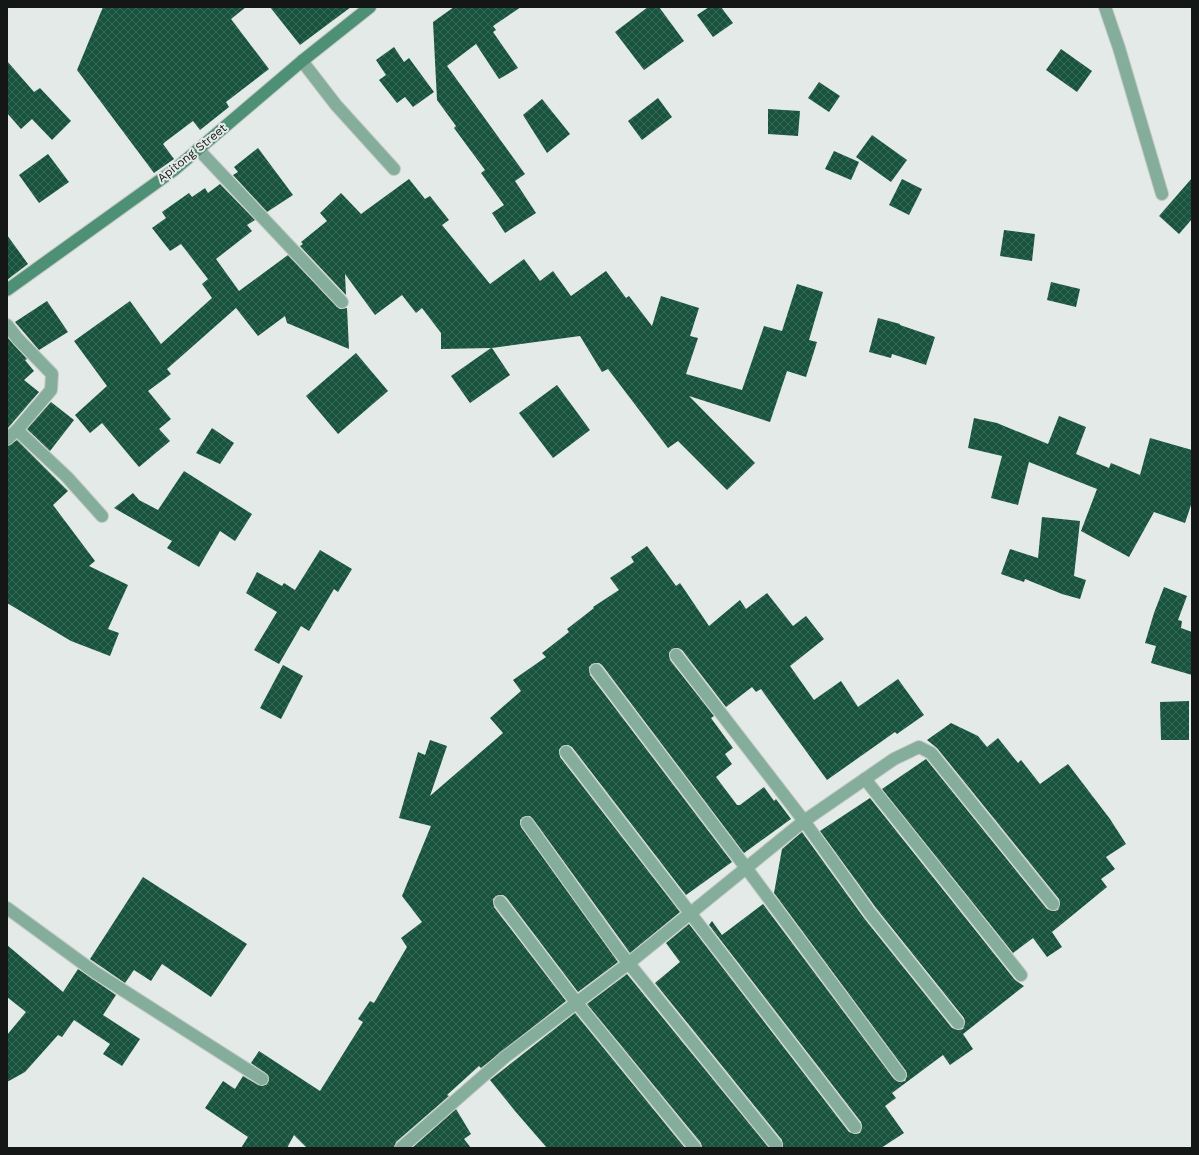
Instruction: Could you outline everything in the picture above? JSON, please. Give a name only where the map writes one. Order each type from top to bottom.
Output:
[{"type":"street","name":"Apitong Street","points":[[7,290],[174,170],[302,61],[370,7]]},
{"type":"street","points":[[1105,7],[1119,48],[1133,101],[1162,194]]},
{"type":"street","points":[[302,61],[336,105],[394,169]]},
{"type":"street","points":[[198,149],[342,302]]},
{"type":"street","points":[[7,325],[18,339],[52,374],[51,390],[17,430],[7,439]]},
{"type":"street","points":[[17,430],[67,477],[102,516]]},
{"type":"street","points":[[676,655],[804,822],[870,913],[958,1023]]},
{"type":"street","points":[[596,670],[748,869],[900,1075]]},
{"type":"street","points":[[401,1148],[505,1057],[629,963],[748,869],[804,822],[894,758],[919,747],[931,753],[1053,904]]},
{"type":"street","points":[[566,752],[855,1127]]},
{"type":"street","points":[[865,779],[1021,975]]},
{"type":"street","points":[[528,823],[629,963],[776,1145]]},
{"type":"street","points":[[500,902],[576,1002],[695,1148]]},
{"type":"street","points":[[7,908],[96,973],[262,1079]]},
{"type":"building","points":[[103,7],[246,7],[231,19],[269,69],[226,102],[229,107],[200,130],[193,121],[165,142],[163,144],[174,159],[154,173],[77,70]]},
{"type":"building","points":[[270,7],[351,7],[300,45]]},
{"type":"building","points":[[454,7],[521,7],[493,26],[496,30],[493,32],[518,68],[499,79],[476,44],[447,66],[525,174],[515,181],[536,213],[505,233],[492,213],[504,205],[481,173],[485,170],[454,128],[456,126],[437,100],[433,22]]},
{"type":"building","points":[[648,7],[659,7],[684,41],[644,70],[615,32]]},
{"type":"building","points":[[709,7],[721,7],[733,23],[713,37],[697,15]]},
{"type":"building","points":[[394,47],[404,62],[409,58],[434,92],[413,107],[405,97],[397,103],[379,80],[386,75],[376,60]]},
{"type":"building","points":[[1061,49],[1092,71],[1077,92],[1046,70]]},
{"type":"building","points":[[7,61],[34,92],[40,88],[71,121],[52,140],[32,119],[21,129],[7,113]]},
{"type":"building","points":[[819,82],[840,96],[829,112],[808,98]]},
{"type":"building","points":[[658,98],[672,117],[642,140],[628,121]]},
{"type":"building","points":[[542,99],[570,134],[547,153],[523,115]]},
{"type":"building","points":[[768,109],[800,111],[798,136],[768,134]]},
{"type":"building","points":[[872,135],[907,160],[891,182],[856,157]]},
{"type":"building","points":[[258,148],[293,195],[267,212],[233,175],[238,172],[234,167]]},
{"type":"building","points":[[834,151],[859,162],[851,180],[825,169]]},
{"type":"building","points":[[48,154],[69,182],[39,203],[19,175]]},
{"type":"building","points":[[1192,178],[1192,219],[1179,234],[1159,216]]},
{"type":"building","points":[[409,179],[425,199],[430,196],[449,220],[442,225],[490,284],[524,259],[540,281],[553,271],[571,296],[606,271],[626,298],[629,296],[652,326],[661,296],[699,308],[690,336],[698,338],[686,374],[742,390],[764,326],[782,331],[797,284],[823,292],[809,340],[817,342],[806,377],[787,371],[770,422],[689,396],[755,463],[727,490],[678,441],[668,448],[608,369],[602,372],[580,336],[492,348],[510,375],[470,403],[451,376],[491,348],[441,349],[441,333],[422,308],[416,313],[402,295],[375,315],[345,274],[346,295],[300,246],[303,244],[301,242],[327,221],[320,213],[341,193],[361,214]]},
{"type":"building","points":[[902,179],[922,189],[909,215],[889,205]]},
{"type":"building","points":[[220,184],[255,220],[247,225],[252,231],[216,259],[239,291],[288,255],[337,307],[340,309],[347,308],[349,349],[287,323],[285,316],[258,336],[236,308],[167,369],[171,374],[148,391],[171,419],[159,429],[170,441],[139,467],[102,423],[90,433],[75,415],[107,386],[74,341],[130,301],[161,344],[212,298],[202,284],[208,279],[181,244],[170,251],[152,228],[166,218],[162,212],[189,193],[192,197],[205,188],[208,193]]},
{"type":"building","points":[[1004,230],[1035,234],[1032,261],[1000,256]]},
{"type":"building","points":[[7,235],[28,264],[7,280]]},
{"type":"building","points":[[1051,282],[1080,289],[1076,307],[1047,300]]},
{"type":"building","points":[[47,301],[68,332],[39,350],[15,322]]},
{"type":"building","points":[[878,318],[900,324],[935,337],[926,365],[892,354],[891,358],[869,352]]},
{"type":"building","points":[[7,337],[27,359],[25,360],[34,371],[24,380],[39,392],[7,429]]},
{"type":"building","points":[[356,353],[388,391],[338,434],[306,396]]},
{"type":"building","points":[[557,385],[590,430],[553,458],[519,413]]},
{"type":"building","points":[[51,402],[74,420],[50,451],[27,429]]},
{"type":"building","points":[[1059,416],[1086,427],[1076,454],[1109,468],[1111,463],[1140,475],[1150,438],[1192,450],[1192,502],[1185,523],[1154,512],[1129,557],[1081,531],[1097,489],[1029,462],[1018,505],[991,498],[1002,456],[968,448],[974,418],[997,423],[1048,444]]},
{"type":"building","points":[[212,428],[234,443],[220,464],[196,453]]},
{"type":"building","points":[[17,440],[68,491],[53,505],[95,561],[89,566],[128,585],[108,629],[119,633],[110,656],[71,641],[7,603],[7,446]]},
{"type":"building","points":[[184,471],[252,514],[235,541],[220,531],[199,567],[167,548],[172,541],[114,508],[133,493],[139,500],[158,510]]},
{"type":"building","points":[[1042,517],[1080,521],[1074,576],[1086,580],[1080,599],[1062,594],[1025,579],[1024,582],[1001,574],[1010,549],[1038,558]]},
{"type":"building","points":[[647,546],[676,586],[680,583],[709,626],[740,600],[746,609],[767,593],[793,626],[806,616],[824,639],[790,666],[814,700],[841,681],[858,707],[898,679],[924,715],[897,734],[895,732],[827,780],[761,689],[756,692],[752,687],[726,707],[682,650],[678,648],[672,649],[669,653],[670,660],[714,716],[711,718],[733,748],[725,754],[732,764],[716,777],[737,805],[740,805],[764,787],[774,801],[776,799],[791,819],[744,853],[602,665],[599,663],[592,664],[589,667],[590,675],[732,862],[686,895],[572,747],[568,745],[562,746],[559,750],[560,757],[680,912],[630,953],[533,819],[530,816],[523,817],[520,820],[521,827],[618,962],[578,992],[506,897],[503,895],[496,896],[493,899],[494,907],[566,1001],[481,1068],[479,1066],[447,1095],[449,1096],[396,1142],[394,1148],[307,1148],[294,1135],[287,1148],[241,1148],[248,1137],[205,1108],[223,1081],[235,1089],[243,1076],[258,1085],[266,1085],[269,1080],[268,1075],[251,1063],[259,1051],[320,1091],[363,1022],[358,1019],[370,1001],[374,1003],[407,947],[401,938],[422,922],[402,896],[431,826],[399,818],[418,752],[425,755],[430,740],[447,746],[430,796],[503,733],[490,718],[521,691],[513,680],[546,657],[542,653],[569,632],[567,629],[594,608],[593,607],[619,590],[610,578],[634,562],[631,557]]},
{"type":"building","points":[[320,550],[352,569],[338,592],[334,589],[309,631],[301,626],[279,664],[254,650],[277,612],[246,593],[257,572],[282,586],[284,583],[295,590]]},
{"type":"building","points":[[1164,587],[1187,596],[1178,620],[1182,621],[1181,628],[1192,632],[1192,675],[1151,663],[1156,646],[1145,643]]},
{"type":"building","points":[[283,665],[303,676],[281,719],[260,708]]},
{"type":"building","points":[[1189,701],[1189,740],[1161,740],[1160,702]]},
{"type":"building","points":[[951,723],[978,736],[987,747],[998,738],[1018,763],[1021,760],[1040,784],[1068,764],[1110,819],[1126,844],[1106,857],[1115,869],[1101,879],[1107,887],[1052,932],[1062,947],[1047,957],[1033,938],[1013,953],[882,789],[926,759],[1047,909],[1054,911],[1058,910],[1060,903],[1059,899],[937,748],[927,740]]},
{"type":"building","points":[[870,798],[1015,980],[1024,986],[963,1034],[973,1049],[950,1065],[943,1055],[892,1093],[896,1098],[885,1106],[904,1133],[881,1148],[783,1148],[782,1140],[655,983],[680,962],[666,943],[689,924],[849,1132],[856,1134],[860,1133],[862,1126],[861,1122],[709,925],[712,921],[722,935],[763,904],[894,1079],[900,1082],[905,1081],[907,1075],[906,1071],[774,893],[782,849],[802,832],[864,918],[952,1028],[959,1030],[963,1029],[965,1022],[964,1018],[876,908],[820,831]]},
{"type":"building","points":[[143,877],[247,944],[211,997],[162,964],[151,981],[134,970],[125,983],[90,959]]},
{"type":"building","points":[[7,945],[63,992],[78,969],[116,995],[103,1015],[140,1039],[122,1066],[103,1054],[110,1044],[74,1020],[62,1037],[58,1035],[25,1072],[7,1082],[7,1035],[26,1012],[7,997]]},
{"type":"building","points":[[627,974],[769,1148],[702,1148],[701,1143],[587,1004]]},
{"type":"building","points":[[575,1013],[685,1148],[547,1148],[515,1111],[490,1080]]},
{"type":"building","points":[[456,1109],[471,1134],[464,1139],[471,1148],[412,1148]]}]
